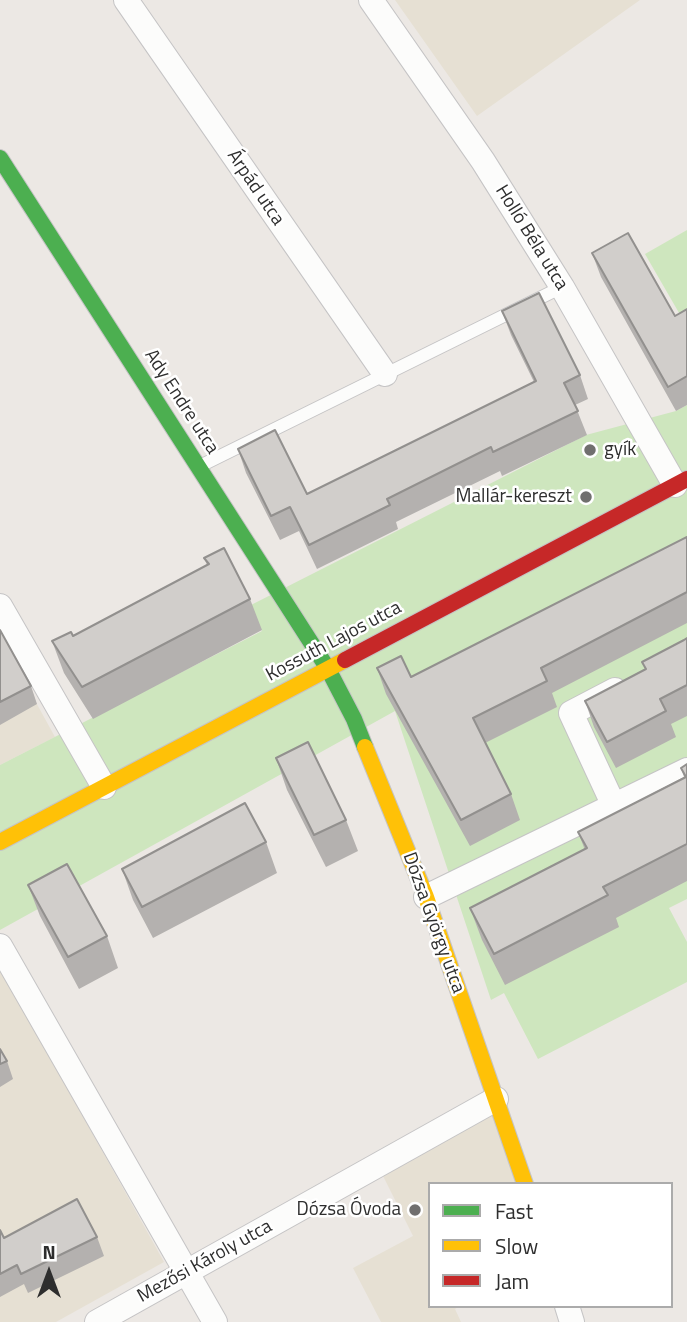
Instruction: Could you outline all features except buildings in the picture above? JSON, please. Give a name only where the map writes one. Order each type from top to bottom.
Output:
[{"type":"street","name":"Árpád utca","points":[[126,0],[386,374]]},
{"type":"street","name":"Holló Béla utca","points":[[371,0],[483,161],[681,482]]},
{"type":"street","name":"Ady Endre utca","points":[[0,158],[328,668]]},
{"type":"street","name":"Kossuth Lajos utca","points":[[0,842],[681,482]]},
{"type":"street","points":[[0,606],[104,787]]},
{"type":"street","name":"Dózsa György utca","points":[[328,668],[354,719],[426,897],[524,1182]]},
{"type":"street","points":[[614,806],[571,713],[640,677]]},
{"type":"street","points":[[426,897],[687,771]]},
{"type":"street","points":[[0,946],[215,1322]]},
{"type":"street","name":"Mezősi Károly utca","points":[[97,1322],[496,1099]]},
{"type":"lane","points":[[198,467],[562,287]]},
{"type":"shaded area","points":[[395,0],[640,0],[477,116]]},
{"type":"shaded area","points":[[0,637],[55,737],[0,765]]},
{"type":"shaded area","points":[[0,967],[164,1262],[56,1322],[0,1322]]},
{"type":"shaded area","name":"Dózsa Óvoda","points":[[493,1108],[518,1182],[428,1182],[428,1308],[457,1308],[461,1322],[381,1322],[353,1268],[413,1236],[380,1170]]},
{"type":"green space","points":[[687,230],[687,324],[686,325],[645,254]]},
{"type":"green space","points":[[687,405],[687,899],[669,908],[687,942],[687,982],[538,1059],[504,993],[491,1000],[395,711],[0,930],[0,765],[262,631],[249,606],[586,435],[676,411]]},
{"type":"traffic: fast","points":[[0,158],[328,669],[365,747]]},
{"type":"traffic: slow","points":[[0,842],[345,660]]},
{"type":"traffic: slow","points":[[365,747],[426,897],[524,1182]]},
{"type":"traffic: jam","points":[[345,660],[687,479]]},
{"type":"place","name":"gyík","points":[[590,450]]},
{"type":"place","name":"Mallár-kereszt","points":[[586,497]]},
{"type":"place","name":"Dózsa Óvoda","points":[[415,1210]]}]
